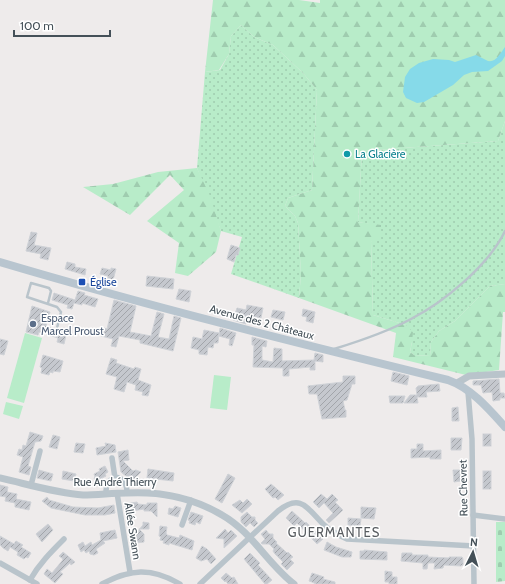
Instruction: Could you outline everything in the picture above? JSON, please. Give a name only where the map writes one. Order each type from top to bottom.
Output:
[{"type":"main road","name":"Avenue des 2 Châteaux","points":[[0,262],[326,351],[457,383],[488,407],[505,427]]},
{"type":"street","points":[[457,383],[469,376],[505,374]]},
{"type":"street","name":"Rue Chevret","points":[[468,392],[472,439],[474,584]]},
{"type":"street","points":[[31,485],[40,451]]},
{"type":"street","points":[[112,458],[115,478]]},
{"type":"street","name":"Rue André Thierry","points":[[0,478],[64,492],[83,494],[127,492],[163,493],[191,500],[223,515],[250,538],[282,575],[294,584]]},
{"type":"street","points":[[106,494],[107,484],[111,479],[115,478],[124,481],[127,492]]},
{"type":"street","name":"Allée Swann","points":[[117,493],[130,572]]},
{"type":"street","points":[[182,525],[191,500]]},
{"type":"street","points":[[200,584],[286,504],[299,502],[310,509],[331,531],[347,539],[474,546]]},
{"type":"street","points":[[473,515],[505,519]]},
{"type":"street","points":[[30,580],[37,568],[64,539]]},
{"type":"street","points":[[0,564],[37,584]]},
{"type":"street","points":[[102,584],[130,572],[154,573],[169,578],[180,584]]},
{"type":"lane","points":[[326,351],[356,342],[411,319],[442,299],[483,264],[499,243],[505,231]]},
{"type":"lane","points":[[34,272],[27,296],[57,307],[61,312],[57,328]]},
{"type":"lane","points":[[31,283],[49,288],[51,291],[48,303]]},
{"type":"green space","points":[[213,0],[299,0],[320,3],[320,0],[505,0],[505,121],[498,141],[362,151],[358,222],[381,225],[381,237],[371,242],[373,315],[406,325],[413,332],[410,352],[414,355],[430,356],[431,342],[439,331],[455,321],[490,286],[505,284],[505,312],[503,312],[499,370],[466,375],[393,357],[396,333],[299,298],[301,274],[298,223],[295,216],[285,206],[288,198],[312,190],[317,90],[303,73],[273,45],[254,37],[241,25],[231,36],[229,54],[219,70],[205,72]]},
{"type":"green space","points":[[241,25],[254,37],[273,45],[303,73],[317,90],[312,190],[288,198],[285,206],[295,216],[298,223],[301,274],[299,298],[231,274],[242,237],[221,231],[197,168],[205,72],[220,70],[229,54],[231,36]]},
{"type":"green space","points":[[505,121],[505,284],[490,286],[455,321],[439,331],[431,342],[430,356],[414,355],[410,352],[412,342],[406,325],[373,315],[371,242],[381,226],[358,222],[362,151],[498,141]]},
{"type":"green space","points":[[197,168],[210,196],[221,231],[216,252],[188,276],[175,273],[179,243],[147,221],[184,190],[170,175],[130,215],[83,187],[113,184],[158,172]]},
{"type":"green space","points":[[25,333],[42,338],[24,403],[7,398]]},
{"type":"green space","points":[[214,375],[231,377],[227,410],[210,408]]},
{"type":"green space","points":[[6,402],[23,406],[19,419],[3,414]]},
{"type":"green space","points":[[496,522],[505,522],[505,581],[496,582]]},
{"type":"water","points":[[505,47],[505,56],[502,61],[488,71],[472,72],[464,75],[453,85],[424,102],[417,103],[406,98],[403,92],[405,77],[410,69],[419,63],[433,59],[455,62],[476,55],[491,61],[498,57]]},
{"type":"building","points":[[31,232],[37,233],[34,245],[51,248],[48,260],[40,258],[41,254],[26,251]]},
{"type":"building","points":[[231,245],[240,248],[234,262],[227,259]]},
{"type":"building","points":[[67,262],[75,264],[75,267],[86,269],[85,275],[65,269]]},
{"type":"building","points":[[102,268],[111,270],[111,268],[116,269],[113,280],[108,279],[108,276],[100,274]]},
{"type":"building","points":[[147,276],[174,279],[173,289],[146,286]]},
{"type":"building","points":[[179,289],[191,291],[189,302],[176,299]]},
{"type":"building","points":[[78,291],[85,293],[84,295],[98,299],[95,307],[82,303],[82,305],[74,303],[72,309],[67,308],[68,305],[52,300],[54,293],[75,300]]},
{"type":"building","points":[[114,300],[136,306],[130,332],[151,336],[157,312],[164,314],[158,337],[169,339],[174,316],[181,318],[173,351],[140,343],[140,340],[119,336],[116,347],[111,346],[113,339],[101,336],[104,328],[107,329]]},
{"type":"building","points":[[247,305],[263,308],[261,318],[248,315],[246,324],[233,320],[237,308],[246,310]]},
{"type":"building","points":[[32,306],[50,312],[46,326],[57,331],[61,329],[67,331],[64,344],[57,342],[58,338],[39,332],[38,335],[26,332]]},
{"type":"building","points":[[303,309],[315,312],[313,323],[306,321],[307,317],[302,316]]},
{"type":"building","points":[[273,310],[285,312],[283,320],[271,317]]},
{"type":"building","points":[[220,328],[236,333],[232,346],[229,345],[230,339],[219,336]]},
{"type":"building","points":[[204,330],[219,333],[218,343],[214,343],[213,348],[208,347],[207,355],[199,354],[199,350],[191,348],[193,337],[202,339]]},
{"type":"building","points":[[252,337],[267,341],[266,347],[262,346],[262,360],[273,362],[274,348],[282,349],[282,361],[314,360],[315,353],[323,355],[323,362],[315,361],[315,370],[310,370],[310,367],[289,369],[289,376],[283,376],[283,368],[253,367],[254,345],[252,345]]},
{"type":"building","points":[[0,339],[8,341],[4,355],[0,354]]},
{"type":"building","points":[[43,355],[63,361],[60,372],[53,371],[53,373],[50,372],[49,375],[41,373],[42,368],[40,367]]},
{"type":"building","points":[[111,358],[117,360],[116,363],[134,369],[135,367],[141,369],[138,380],[151,385],[148,396],[142,395],[143,392],[135,390],[136,385],[127,382],[124,392],[114,389],[117,377],[106,374]]},
{"type":"building","points":[[393,372],[409,376],[407,385],[391,381]]},
{"type":"building","points":[[343,376],[355,376],[355,384],[352,384],[347,400],[343,401],[346,410],[346,417],[322,419],[317,394],[309,394],[308,386],[343,382]]},
{"type":"building","points":[[499,379],[500,393],[504,393],[505,398],[500,398],[500,400],[493,401],[492,392],[483,393],[481,385],[473,385],[473,381]]},
{"type":"building","points":[[439,384],[440,391],[426,392],[427,397],[417,397],[418,403],[404,403],[410,395],[417,395],[416,388],[418,386]]},
{"type":"building","points":[[389,396],[405,396],[403,403],[390,403]]},
{"type":"building","points":[[458,407],[459,421],[452,421],[452,408]]},
{"type":"building","points":[[30,432],[43,436],[41,441],[35,442],[28,466],[31,467],[29,475],[19,472],[23,457],[17,455],[19,449],[22,450],[23,445],[26,446]]},
{"type":"building","points":[[483,434],[491,434],[491,446],[483,446]]},
{"type":"building","points":[[53,435],[60,437],[57,449],[49,447]]},
{"type":"building","points":[[451,438],[462,438],[461,450],[451,450]]},
{"type":"building","points":[[76,443],[85,444],[83,453],[74,452]]},
{"type":"building","points":[[105,443],[115,445],[116,452],[97,455],[96,448],[106,446]]},
{"type":"building","points":[[417,444],[423,444],[423,451],[441,450],[441,459],[430,459],[430,457],[411,458],[411,449],[417,449]]},
{"type":"building","points":[[128,450],[129,460],[123,461],[133,471],[136,470],[141,472],[132,481],[121,472],[118,452]]},
{"type":"building","points":[[105,466],[108,472],[105,474],[106,476],[102,478],[103,480],[97,484],[94,474]]},
{"type":"building","points":[[148,469],[174,473],[173,481],[147,478]]},
{"type":"building","points":[[39,470],[53,474],[51,481],[37,478]]},
{"type":"building","points":[[453,470],[461,470],[461,481],[454,482]]},
{"type":"building","points":[[63,471],[76,474],[74,481],[62,479]]},
{"type":"building","points":[[483,471],[491,471],[491,489],[483,489]]},
{"type":"building","points":[[228,474],[235,478],[222,503],[215,499]]},
{"type":"building","points":[[271,484],[284,495],[278,500],[275,497],[273,498],[265,489]]},
{"type":"building","points":[[0,485],[8,487],[7,492],[17,494],[16,499],[31,502],[29,510],[15,507],[15,503],[5,501],[6,497],[0,496]]},
{"type":"building","points":[[321,494],[327,499],[332,494],[338,500],[335,502],[343,510],[329,523],[326,520],[333,513],[324,503],[319,508],[313,502]]},
{"type":"building","points":[[47,497],[49,500],[73,507],[98,508],[114,505],[115,513],[105,515],[85,515],[51,508],[42,501]]},
{"type":"building","points":[[247,499],[252,504],[242,513],[232,505],[240,500],[243,503]]},
{"type":"building","points":[[137,502],[138,504],[147,505],[147,503],[157,503],[157,517],[151,511],[144,511],[144,509],[126,512],[125,504]]},
{"type":"building","points":[[175,506],[181,508],[178,517],[168,514],[169,508],[173,509]]},
{"type":"building","points":[[361,507],[376,508],[374,519],[361,518]]},
{"type":"building","points":[[292,511],[305,523],[306,522],[323,539],[317,544],[297,523],[294,526],[286,518]]},
{"type":"building","points":[[191,512],[203,516],[200,524],[196,522],[195,525],[189,523],[190,521],[188,520]]},
{"type":"building","points":[[247,512],[252,517],[255,517],[255,520],[258,523],[254,527],[250,523],[246,527],[241,522],[241,517]]},
{"type":"building","points":[[348,518],[361,519],[360,526],[348,525]]},
{"type":"building","points":[[143,522],[149,523],[149,529],[140,529]]},
{"type":"building","points":[[48,524],[53,530],[42,542],[36,534]]},
{"type":"building","points":[[160,526],[167,527],[167,535],[179,538],[180,535],[194,541],[192,550],[169,543],[169,545],[163,543],[164,541],[160,540],[161,537],[159,536]]},
{"type":"building","points":[[139,529],[144,534],[144,542],[135,543],[134,531],[138,531]]},
{"type":"building","points":[[225,529],[228,533],[231,530],[237,536],[224,548],[224,539],[216,538]]},
{"type":"building","points":[[115,530],[117,538],[103,541],[105,543],[96,549],[98,553],[94,555],[90,554],[89,551],[86,553],[84,550],[81,552],[78,545],[83,542],[85,546],[91,542],[92,545],[101,540],[100,533]]},
{"type":"building","points":[[266,530],[269,534],[273,534],[273,538],[277,542],[276,543],[293,557],[290,559],[294,563],[287,570],[281,564],[283,562],[275,554],[273,551],[274,549],[269,544],[261,543],[265,539],[261,534]]},
{"type":"building","points":[[0,536],[14,544],[16,541],[23,545],[21,547],[31,553],[28,558],[26,557],[24,559],[17,555],[18,552],[10,547],[8,551],[3,548],[0,545]]},
{"type":"building","points":[[327,542],[336,547],[352,552],[351,557],[342,557],[324,550]]},
{"type":"building","points":[[202,546],[207,549],[216,559],[211,564],[207,559],[201,561],[196,558]]},
{"type":"building","points":[[360,551],[387,552],[387,560],[360,559]]},
{"type":"building","points":[[63,552],[75,562],[71,565],[70,563],[60,572],[63,574],[55,583],[44,574],[47,569],[52,573],[62,561],[63,559],[59,556]]},
{"type":"building","points":[[250,553],[260,563],[258,565],[272,580],[267,584],[265,584],[244,559]]},
{"type":"building","points":[[402,553],[412,553],[412,555],[428,555],[428,557],[462,557],[463,565],[444,565],[443,568],[434,569],[435,563],[428,563],[427,569],[423,569],[423,563],[401,561]]},
{"type":"building","points":[[385,571],[392,572],[392,577],[397,577],[397,584],[389,584],[389,582],[385,582]]},
{"type":"building","points":[[226,573],[232,578],[234,577],[238,584],[228,584],[226,581],[225,582],[221,578]]},
{"type":"building","points":[[312,573],[324,577],[323,579],[335,582],[335,584],[316,584],[309,581]]},
{"type":"place","name":"La Glacière","points":[[347,154]]},
{"type":"place","name":"Église","points":[[82,282]]},
{"type":"place","name":"Espace Marcel Proust","points":[[33,324]]},
{"type":"district","name":"GUERMANTES","points":[[334,532]]}]
